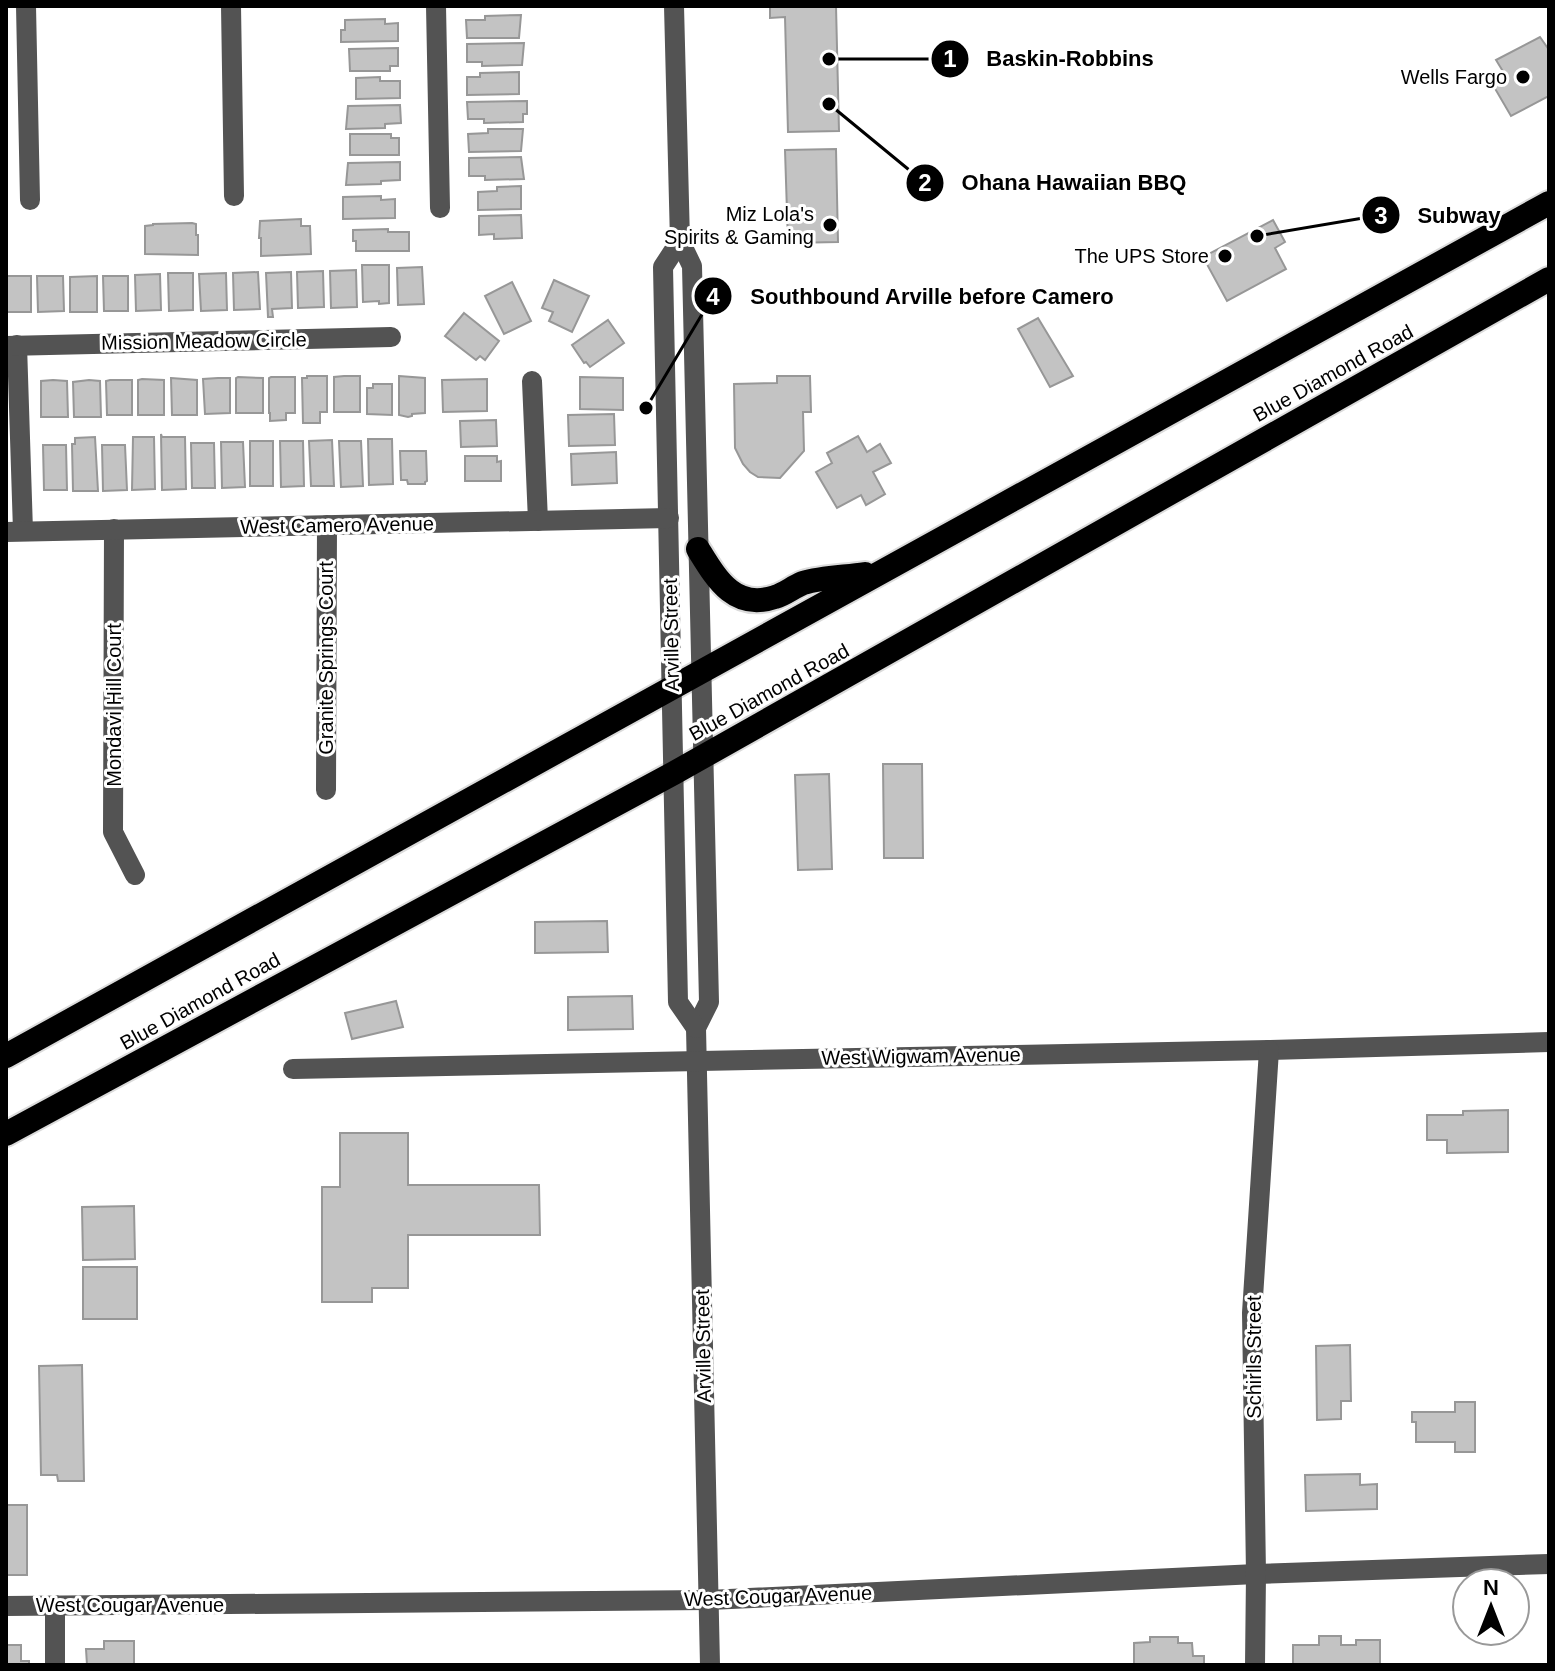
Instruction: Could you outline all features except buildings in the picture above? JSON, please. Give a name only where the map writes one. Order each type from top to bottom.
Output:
[{"type":"highway","points":[[6,1056],[1549,203]]},
{"type":"highway","name":"Blue Diamond Road","points":[[6,1134],[674,773],[1549,279]]},
{"type":"highway","points":[[698,549],[723,585],[740,597],[758,601],[776,597],[804,583],[884,571]]},
{"type":"street","points":[[26,6],[30,200]]},
{"type":"street","points":[[231,6],[234,196]]},
{"type":"street","points":[[436,6],[440,208]]},
{"type":"street","name":"Arville Street","points":[[674,6],[680,241],[692,266],[709,1002],[696,1028],[696,1060],[710,1665]]},
{"type":"street","name":"Arville Street","points":[[680,241],[663,267],[678,1002],[696,1028]]},
{"type":"street","name":"Mission Meadow Circle","points":[[14,531],[11,346],[391,337]]},
{"type":"street","points":[[532,381],[538,521]]},
{"type":"street","name":"West Camero Avenue","points":[[14,531],[669,518]]},
{"type":"street","name":"Granite Springs Court","points":[[326,790],[327,525]]},
{"type":"street","name":"Mondavi Hill Court","points":[[114,529],[113,832],[135,875]]},
{"type":"street","name":"West Wigwam Avenue","points":[[293,1069],[1549,1042]]},
{"type":"street","name":"Schirlls Street","points":[[1255,1665],[1252,1313],[1269,1050]]},
{"type":"street","name":"West Cougar Avenue","points":[[6,1606],[709,1600],[1256,1574],[1549,1564]]},
{"type":"street","points":[[55,1605],[55,1665]]},
{"type":"place","name":"Baskin-Robbins","points":[[829,59]]},
{"type":"place","name":"Wells Fargo","points":[[1523,77]]},
{"type":"place","name":"Ohana Hawaiian BBQ","points":[[829,104]]},
{"type":"place","name":"Miz Lola's Spirits & Gaming","points":[[830,225]]},
{"type":"place","name":"Subway","points":[[1257,236]]},
{"type":"place","name":"The UPS Store","points":[[1225,256]]},
{"type":"place","name":"Southbound Arville before Camero","points":[[646,408]]}]
